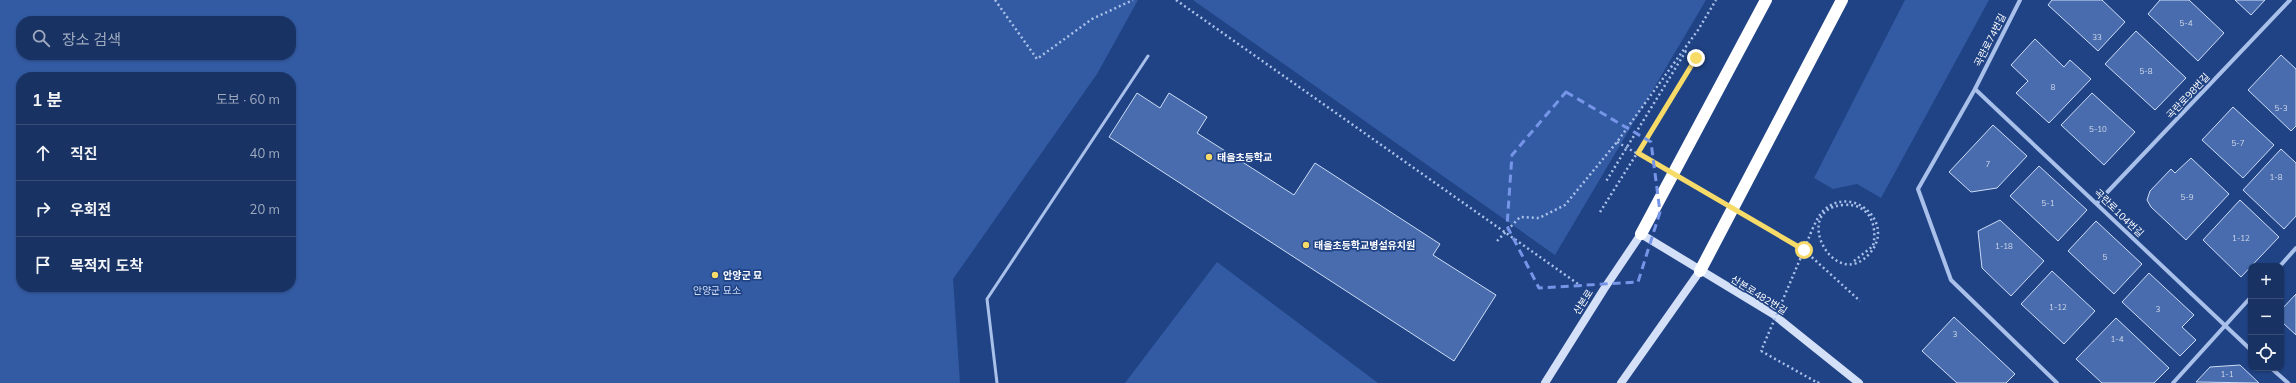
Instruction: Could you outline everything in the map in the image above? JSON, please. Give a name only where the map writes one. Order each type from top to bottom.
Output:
[{"type":"highway","points":[[1641,234],[1766,0]]},
{"type":"highway","points":[[1700,271],[1842,0]]},
{"type":"street","name":"곡란로74번길","points":[[2020,0],[1975,88],[1918,189],[1951,280],[2057,383]]},
{"type":"street","name":"곡란로98번길","points":[[2098,203],[2290,0]]},
{"type":"street","name":"곡란로104번길","points":[[1975,88],[2098,203],[2248,347]]},
{"type":"street","name":"산본로482번길","points":[[1641,234],[1772,314],[1832,360],[1859,383]]},
{"type":"street","name":"산본로","points":[[1545,383],[1598,298],[1641,234]]},
{"type":"street","points":[[2283,263],[2296,248]]},
{"type":"street","points":[[1621,383],[1700,271]]},
{"type":"street","points":[[2173,383],[2250,299]]},
{"type":"street","points":[[2274,371],[2288,383]]},
{"type":"lane","points":[[997,383],[987,299],[1148,56]]},
{"type":"path","points":[[995,0],[1037,59],[1092,19],[1133,0]]},
{"type":"path","points":[[1176,0],[1598,298]]},
{"type":"path","points":[[1497,241],[1520,217],[1539,218],[1565,205],[1617,142],[1698,30],[1716,0]]},
{"type":"path","points":[[1600,212],[1696,58],[1686,51],[1605,183]]},
{"type":"path","points":[[1617,142],[1804,250],[1860,301]]},
{"type":"path","points":[[1832,360],[1818,383],[1761,351],[1804,250],[1824,210],[1836,203],[1849,201],[1870,211],[1876,222],[1879,236],[1876,245],[1869,255],[1859,263],[1848,265],[1835,259],[1820,243],[1818,233],[1820,221],[1828,209],[1842,205],[1852,205],[1862,210],[1871,218],[1876,230],[1873,246],[1854,261]]},
{"type":"highlighted area","points":[[1566,92],[1651,142],[1660,212],[1638,282],[1539,288],[1507,226],[1512,155]]},
{"type":"green space","name":"안양군 묘소","points":[[0,0],[1138,0],[1097,74],[953,279],[960,383],[0,383]]},
{"type":"green space","points":[[1193,0],[1706,0],[1555,255]]},
{"type":"green space","points":[[1905,0],[1989,0],[1881,198],[1857,184],[1833,189],[1814,178]]},
{"type":"green space","points":[[1217,262],[1378,383],[1125,383]]},
{"type":"building","points":[[2052,0],[2102,0],[2125,22],[2098,51],[2048,5]]},
{"type":"building","points":[[2160,0],[2189,0],[2224,33],[2198,61],[2148,14]]},
{"type":"building","points":[[2235,0],[2265,0],[2251,15]]},
{"type":"building","points":[[2136,31],[2186,78],[2155,110],[2105,64]]},
{"type":"building","points":[[2035,39],[2064,67],[2070,60],[2091,79],[2049,123],[2016,93],[2028,81],[2011,65]]},
{"type":"building","points":[[2281,55],[2296,69],[2296,126],[2291,131],[2248,90]]},
{"type":"building","points":[[1137,93],[1160,108],[1169,93],[1207,117],[1197,133],[1294,195],[1315,163],[1440,244],[1433,255],[1496,295],[1454,361],[1109,137]]},
{"type":"building","points":[[2092,93],[2135,132],[2104,165],[2061,125]]},
{"type":"building","points":[[2233,107],[2274,145],[2243,178],[2202,140]]},
{"type":"building","points":[[1993,125],[2027,156],[1997,188],[1971,192],[1949,172]]},
{"type":"building","points":[[2281,149],[2296,163],[2296,216],[2284,229],[2243,190]]},
{"type":"building","points":[[2191,158],[2229,194],[2186,240],[2151,207],[2147,200],[2150,191],[2171,169],[2175,173]]},
{"type":"building","points":[[2039,166],[2087,210],[2058,241],[2010,196]]},
{"type":"building","points":[[2240,200],[2279,237],[2254,263],[2248,263],[2248,270],[2241,277],[2203,240]]},
{"type":"building","points":[[2000,220],[2044,261],[2011,296],[1982,268],[1978,231]]},
{"type":"building","points":[[2096,221],[2142,264],[2114,294],[2068,251]]},
{"type":"building","points":[[2052,271],[2095,311],[2064,344],[2021,304]]},
{"type":"building","points":[[2149,273],[2194,315],[2182,327],[2196,340],[2180,356],[2122,302]]},
{"type":"building","points":[[2296,294],[2296,335],[2284,324],[2284,307]]},
{"type":"building","points":[[1954,317],[2015,374],[2006,383],[1957,383],[1922,351]]},
{"type":"building","points":[[2116,318],[2169,368],[2154,383],[2102,383],[2076,359]]},
{"type":"building","points":[[2240,365],[2259,383],[2196,382],[2210,367]]},
{"type":"place","name":"태을초등학교","points":[[1209,157]]},
{"type":"place","name":"태을초등학교병설유치원","points":[[1306,245]]},
{"type":"place","name":"안양군 묘","points":[[715,275]]},
{"type":"route","points":[[1696,58],[1638,153],[1804,250]]}]
